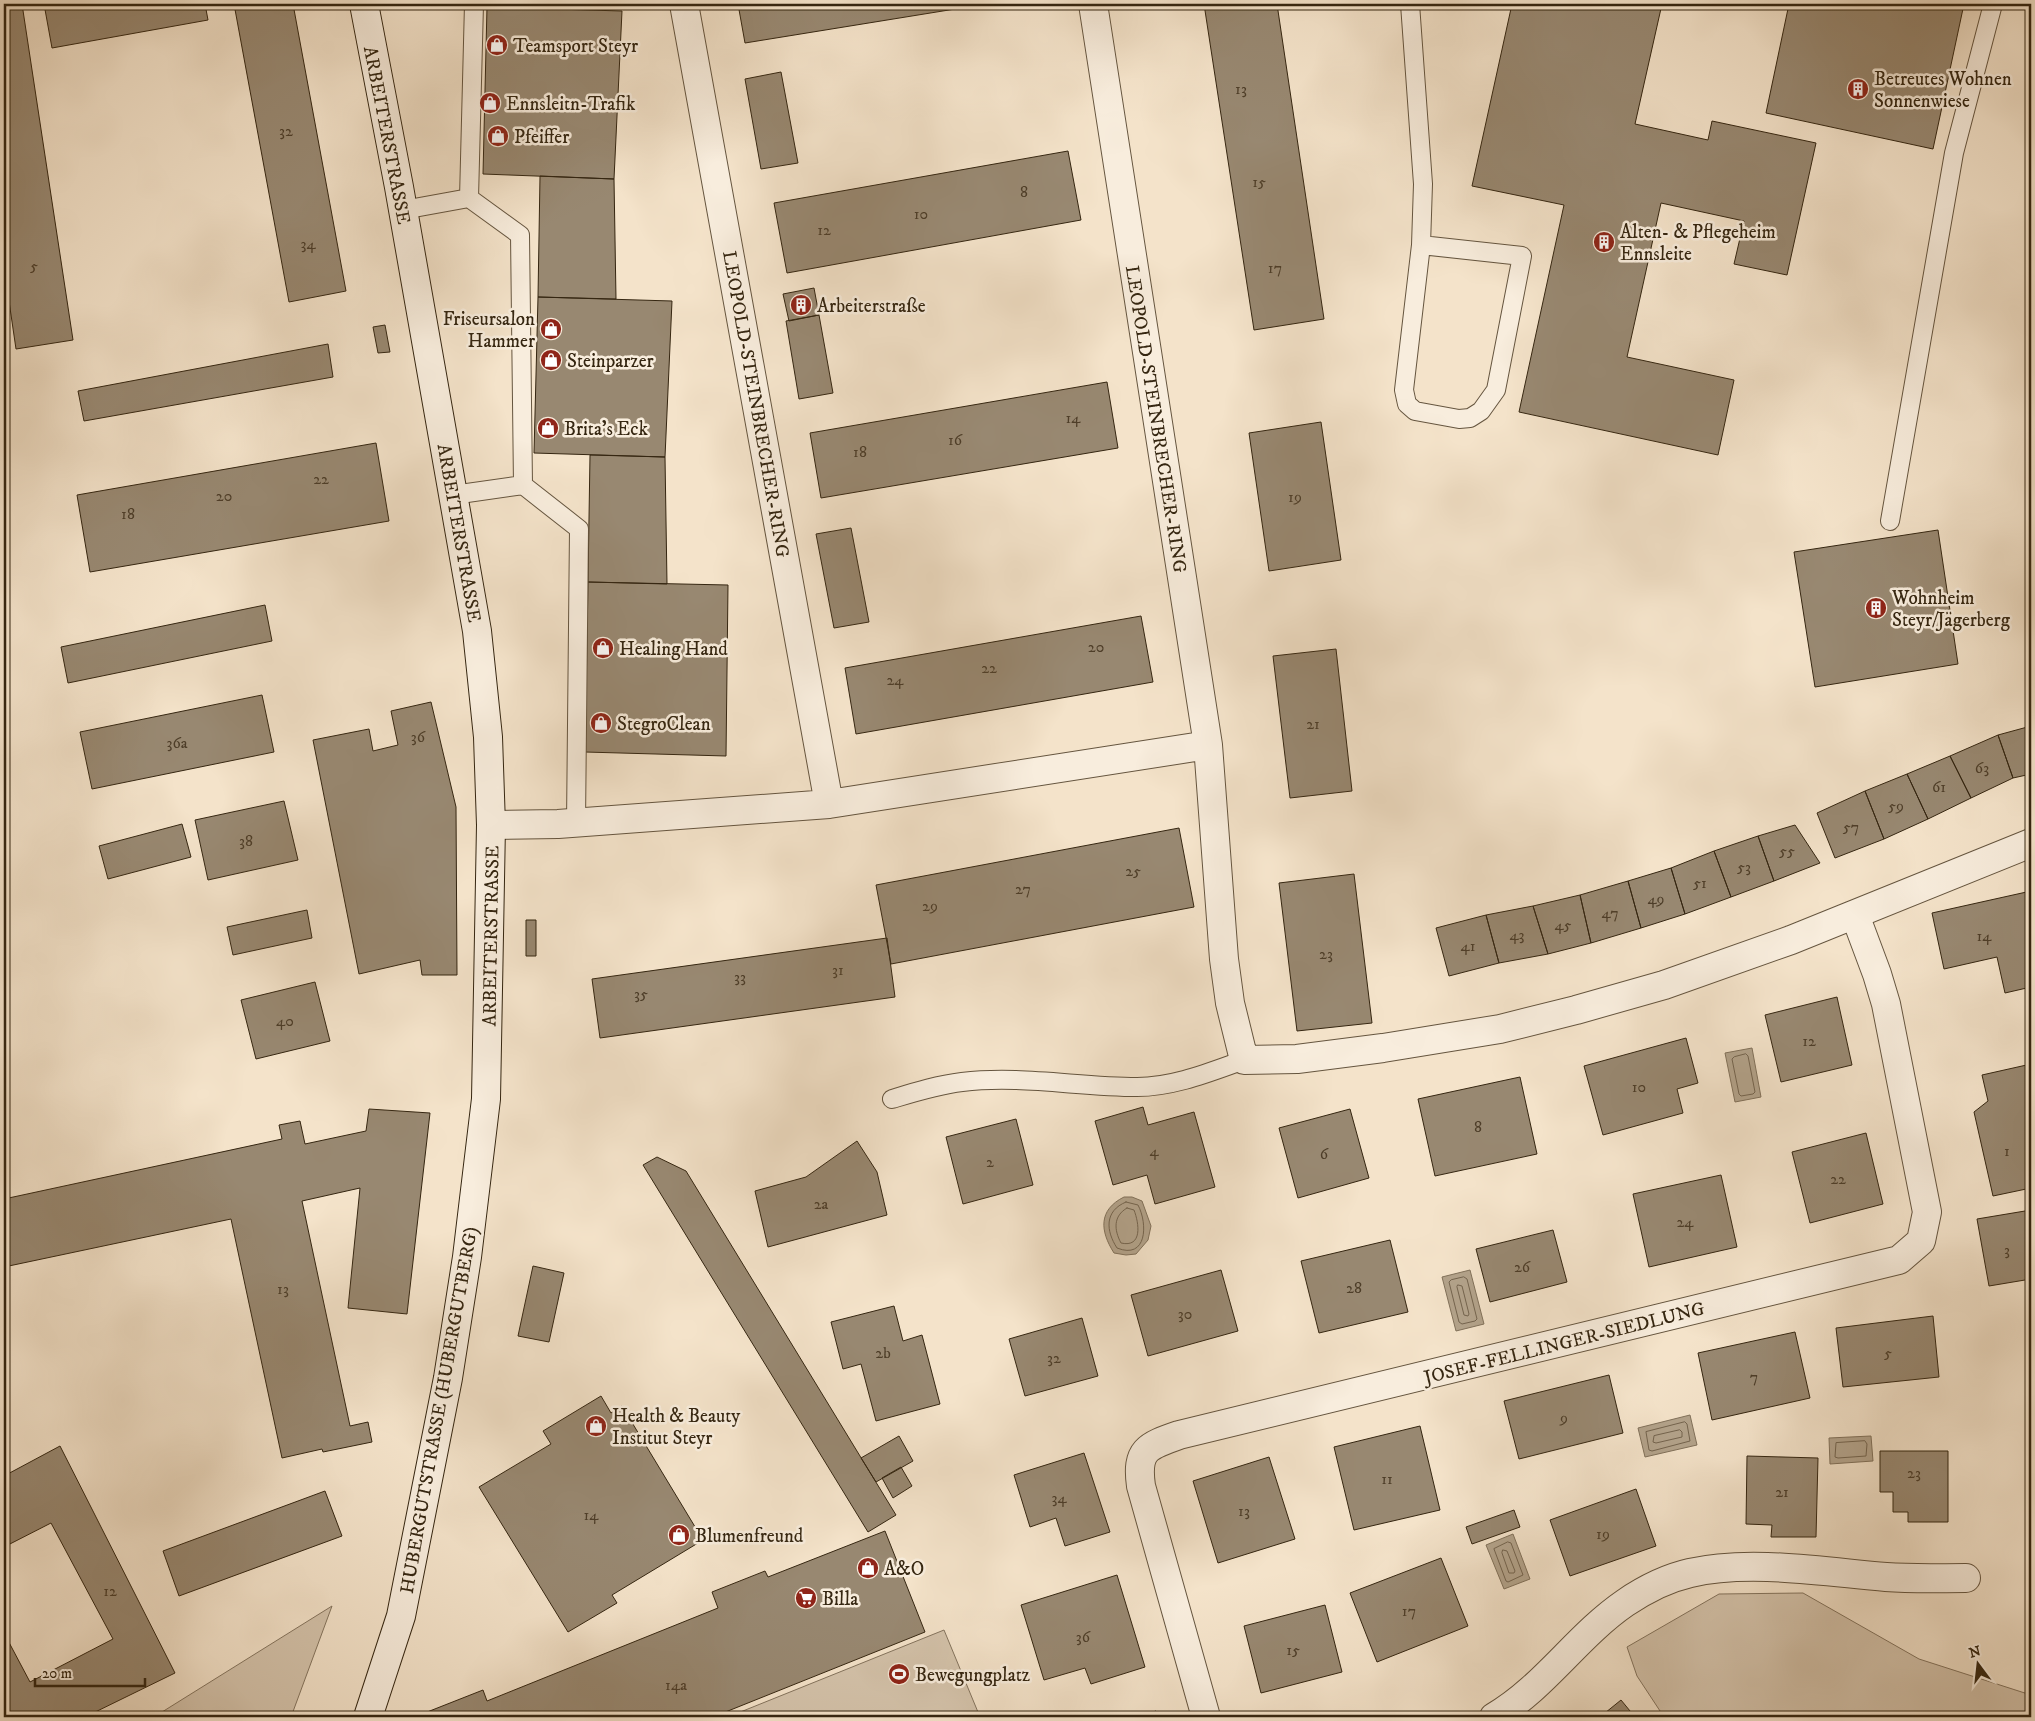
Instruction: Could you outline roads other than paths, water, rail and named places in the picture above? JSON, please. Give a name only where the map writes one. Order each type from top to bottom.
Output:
[{"type":"street","name":"ARBEITERSTRASSE","points":[[364,4],[403,210],[477,631],[488,736],[491,825],[488,1069]]},
{"type":"street","name":"LEOPOLD-STEINBRECHER-RING","points":[[684,4],[829,804]]},
{"type":"street","name":"LEOPOLD-STEINBRECHER-RING","points":[[1093,4],[1208,745],[1224,959],[1230,1003],[1244,1060]]},
{"type":"street","points":[[491,825],[576,823],[829,804],[1208,745]]},
{"type":"street","points":[[1244,1060],[1306,1058],[1383,1048],[1500,1029],[1576,1010],[1664,985],[1855,915],[2031,842]]},
{"type":"street","name":"JOSEF-FELLINGER-SIEDLUNG","points":[[1206,1717],[1141,1486],[1138,1468],[1144,1452],[1161,1442],[1179,1436],[1899,1260],[1921,1241],[1927,1212],[1886,1004],[1855,915]]},
{"type":"street","name":"HUBERGUTSTRASSE (HUBERGUTBERG)","points":[[368,1717],[401,1616],[448,1378],[467,1257],[488,1069]]},
{"type":"street","points":[[1494,1717],[1512,1707],[1595,1626],[1625,1603],[1653,1587],[1690,1573],[1730,1567],[1804,1569],[1888,1577],[1966,1578]]},
{"type":"lane","points":[[469,198],[474,4]]},
{"type":"lane","points":[[1410,4],[1423,184],[1422,245],[1404,390],[1407,404],[1416,411],[1458,420],[1470,418],[1481,411],[1496,390],[1522,256],[1422,245]]},
{"type":"lane","points":[[1890,521],[1954,153],[1993,4]]},
{"type":"lane","points":[[403,210],[469,198],[520,235],[523,486]]},
{"type":"lane","points":[[453,495],[523,486],[579,529],[576,823]]},
{"type":"lane","points":[[892,1100],[934,1086],[980,1081],[1006,1080],[1138,1087],[1174,1083],[1244,1060]]},
{"type":"water","points":[[1752,1048],[1761,1097],[1735,1102],[1725,1053]]},
{"type":"water","points":[[1124,1197],[1132,1197],[1142,1201],[1151,1226],[1148,1240],[1136,1254],[1114,1253],[1109,1245],[1104,1229],[1106,1215],[1110,1208]]},
{"type":"water","points":[[1470,1270],[1484,1324],[1456,1331],[1442,1277]]},
{"type":"water","points":[[1690,1415],[1697,1445],[1645,1457],[1638,1428]]},
{"type":"water","points":[[1871,1436],[1873,1461],[1830,1464],[1829,1438]]},
{"type":"water","points":[[1513,1534],[1530,1579],[1504,1589],[1486,1545]]},
{"type":"place","name":"Teamsport Steyr","points":[[497,45]]},
{"type":"place","name":"Betreutes Wohnen Sonnenwiese","points":[[1858,89]]},
{"type":"place","name":"Ennsleitn-Trafik","points":[[490,103]]},
{"type":"place","name":"Pfeiffer","points":[[498,136]]},
{"type":"place","name":"Alten- & Pflegeheim Ennsleite","points":[[1604,242]]},
{"type":"place","name":"Arbeiterstraße","points":[[801,305]]},
{"type":"place","name":"Friseursalon Hammer","points":[[551,329]]},
{"type":"place","name":"Steinparzer","points":[[551,360]]},
{"type":"place","name":"Brita's Eck","points":[[548,428]]},
{"type":"place","name":"Wohnheim Steyr/Jägerberg","points":[[1876,608]]},
{"type":"place","name":"Healing Hand","points":[[603,648]]},
{"type":"place","name":"StegroClean","points":[[601,723]]},
{"type":"place","name":"Health & Beauty Institut Steyr","points":[[596,1426]]},
{"type":"place","name":"Blumenfreund","points":[[679,1535]]},
{"type":"place","name":"A&O","points":[[868,1568]]},
{"type":"place","name":"Billa","points":[[806,1598]]},
{"type":"place","name":"Bewegungplatz","points":[[899,1674]]}]
